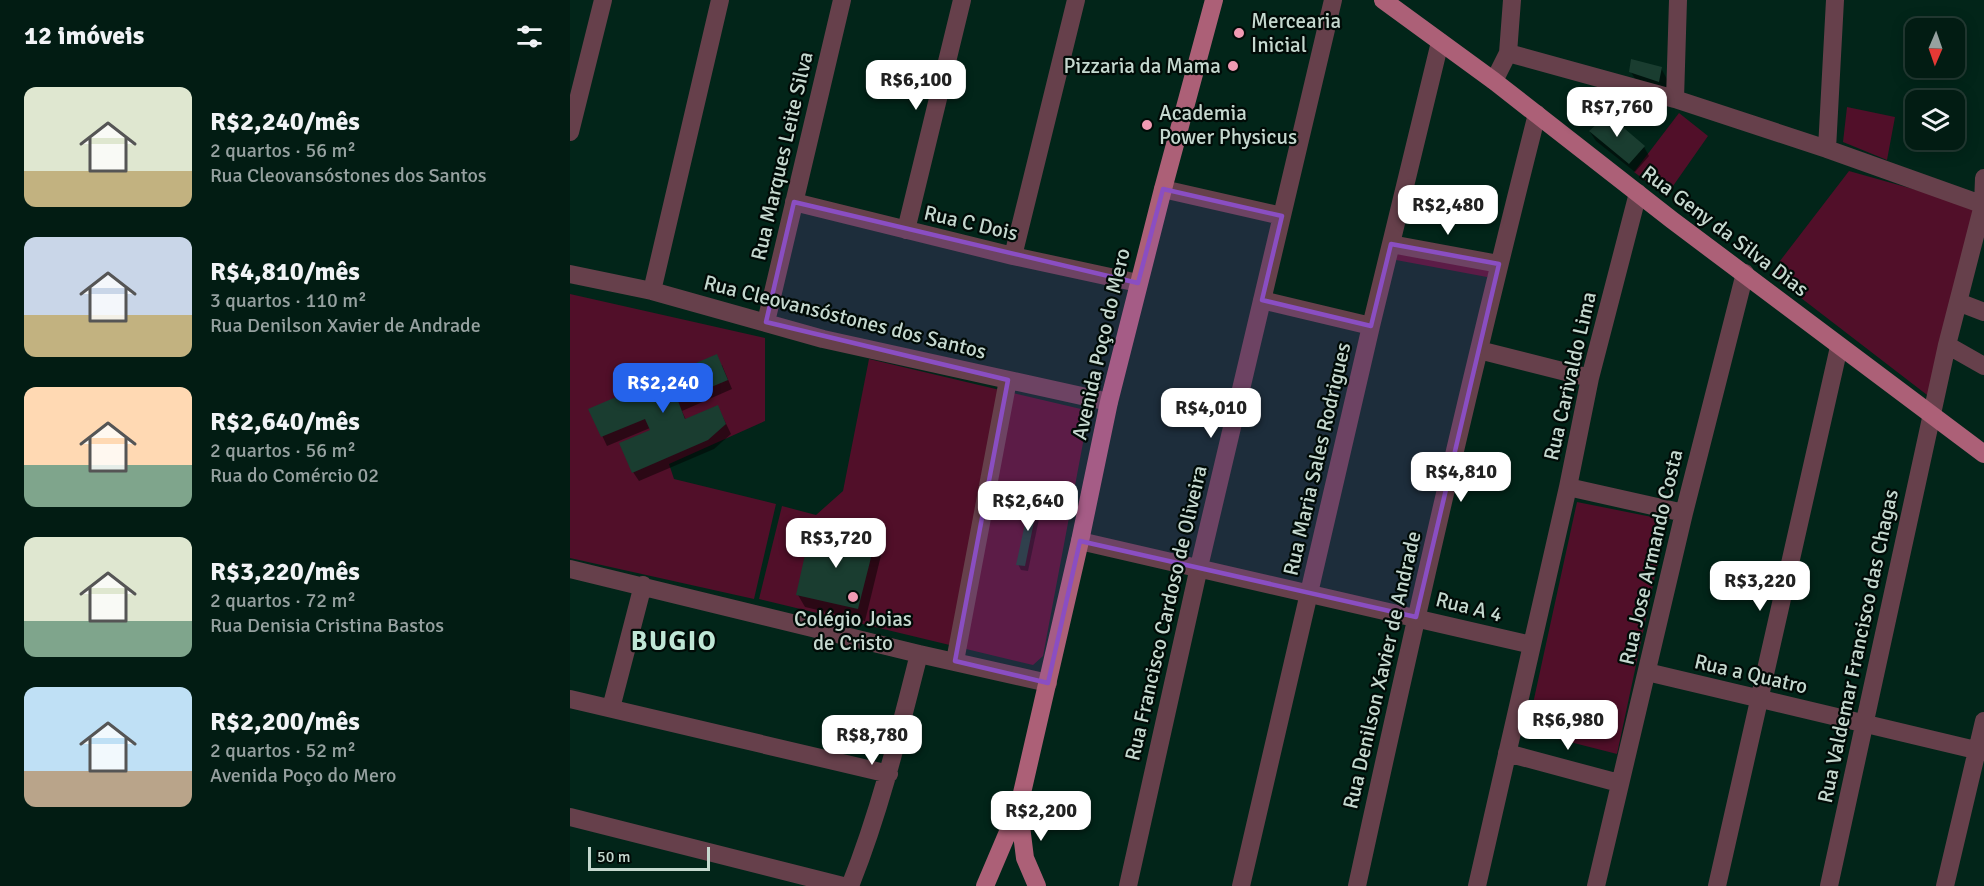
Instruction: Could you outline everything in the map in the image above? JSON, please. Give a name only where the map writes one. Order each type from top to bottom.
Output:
[{"type":"main road","name":"Avenida Poço do Mero","points":[[985,886],[1018,806],[1080,541],[1109,402],[1162,189],[1214,0]]},
{"type":"main road","name":"Rua Geny da Silva Dias","points":[[1383,0],[1494,81],[1638,193],[1984,454]]},
{"type":"main road","name":"Avenida Poço do Mero","points":[[1018,806],[1025,858],[1037,886]]},
{"type":"street","points":[[570,132],[603,0]]},
{"type":"street","points":[[652,291],[720,0]]},
{"type":"street","name":"Rua Marques Leite Silva","points":[[766,322],[842,0]]},
{"type":"street","points":[[906,230],[962,0]]},
{"type":"street","points":[[1012,256],[1076,0]]},
{"type":"street","name":"Rua Francisco Cardoso de Oliveira","points":[[1128,886],[1199,567],[1333,0]]},
{"type":"street","points":[[1494,81],[1508,53],[1512,0]]},
{"type":"street","points":[[1675,99],[1678,0]]},
{"type":"street","points":[[1827,149],[1835,0]]},
{"type":"street","name":"Rua Maria Sales Rodrigues","points":[[1241,886],[1371,326],[1440,42]]},
{"type":"street","points":[[1508,53],[1675,99],[1827,149],[1983,205]]},
{"type":"street","name":"Rua Denilson Xavier de Andrade","points":[[1356,886],[1416,617],[1499,264],[1537,114]]},
{"type":"street","name":"Rua Valdemar Francisco das Chagas","points":[[1829,886],[1947,345],[1983,205],[1984,178]]},
{"type":"street","points":[[1162,189],[1282,216]]},
{"type":"street","name":"Rua Carivaldo Lima","points":[[1477,886],[1568,487],[1590,378],[1638,193]]},
{"type":"street","name":"Rua C Dois","points":[[794,202],[1012,256],[1138,283]]},
{"type":"street","points":[[1391,244],[1499,264]]},
{"type":"street","name":"Rua Jose Armando Costa","points":[[1596,886],[1684,513],[1745,273]]},
{"type":"street","name":"Rua Cleovansóstones dos Santos","points":[[570,274],[652,291],[824,339],[1109,402]]},
{"type":"street","points":[[1262,300],[1371,326]]},
{"type":"street","points":[[1958,302],[1984,312]]},
{"type":"street","points":[[1947,345],[1984,366]]},
{"type":"street","points":[[1717,886],[1839,346]]},
{"type":"street","points":[[1479,350],[1590,378]]},
{"type":"street","points":[[955,661],[1008,380]]},
{"type":"street","points":[[1568,487],[1684,513]]},
{"type":"street","name":"Rua A 4","points":[[1080,541],[1532,645]]},
{"type":"street","points":[[570,569],[1048,683]]},
{"type":"street","points":[[610,708],[643,585]]},
{"type":"street","points":[[850,886],[867,845],[889,774],[919,654]]},
{"type":"street","name":"Rua a Quatro","points":[[1647,672],[1981,751]]},
{"type":"street","points":[[570,699],[889,774]]},
{"type":"street","points":[[1945,886],[1981,751],[1984,721]]},
{"type":"street","points":[[1507,753],[1619,783]]},
{"type":"street","points":[[570,817],[843,886]]},
{"type":"highlighted area","points":[[1163,189],[1282,216],[1262,300],[1371,326],[1391,244],[1499,264],[1416,617],[1080,541],[1048,683],[955,661],[1008,380],[766,322],[794,202],[1138,283]]},
{"type":"shaded area","points":[[1847,107],[1895,117],[1887,160],[1843,142]]},
{"type":"shaded area","points":[[1679,113],[1708,136],[1666,196],[1634,172]]},
{"type":"shaded area","points":[[1849,171],[1984,209],[1931,398],[1770,274]]},
{"type":"shaded area","points":[[1397,252],[1493,268],[1487,277],[1396,260]]},
{"type":"shaded area","points":[[570,294],[765,338],[765,421],[669,464],[674,479],[776,504],[754,599],[570,558]]},
{"type":"shaded area","points":[[869,359],[1081,409],[1086,427],[1043,656],[1033,665],[759,599],[782,506],[816,515],[843,491]]},
{"type":"shaded area","points":[[1577,502],[1667,520],[1617,754],[1527,731]]},
{"type":"building","points":[[1631,59],[1662,67],[1659,82],[1629,72]]},
{"type":"building","points":[[1604,111],[1645,146],[1629,164],[1589,131],[1598,123]]},
{"type":"building","points":[[717,354],[728,380],[678,401],[685,419],[718,405],[726,424],[708,440],[632,473],[619,443],[650,430],[645,419],[601,437],[588,409]]},
{"type":"building","points":[[1031,496],[1039,497],[1025,566],[1016,565]]},
{"type":"building","points":[[869,524],[879,526],[858,609],[796,595],[810,532],[862,544]]},
{"type":"place","name":"Mercearia Inicial","points":[[1239,33]]},
{"type":"place","name":"Pizzaria da Mama","points":[[1233,66]]},
{"type":"place","name":"Academia Power Physicus","points":[[1147,125]]},
{"type":"place","name":"Colégio Joias de Cristo","points":[[853,597]]},
{"type":"district","name":"BUGIO","points":[[674,641]]}]
